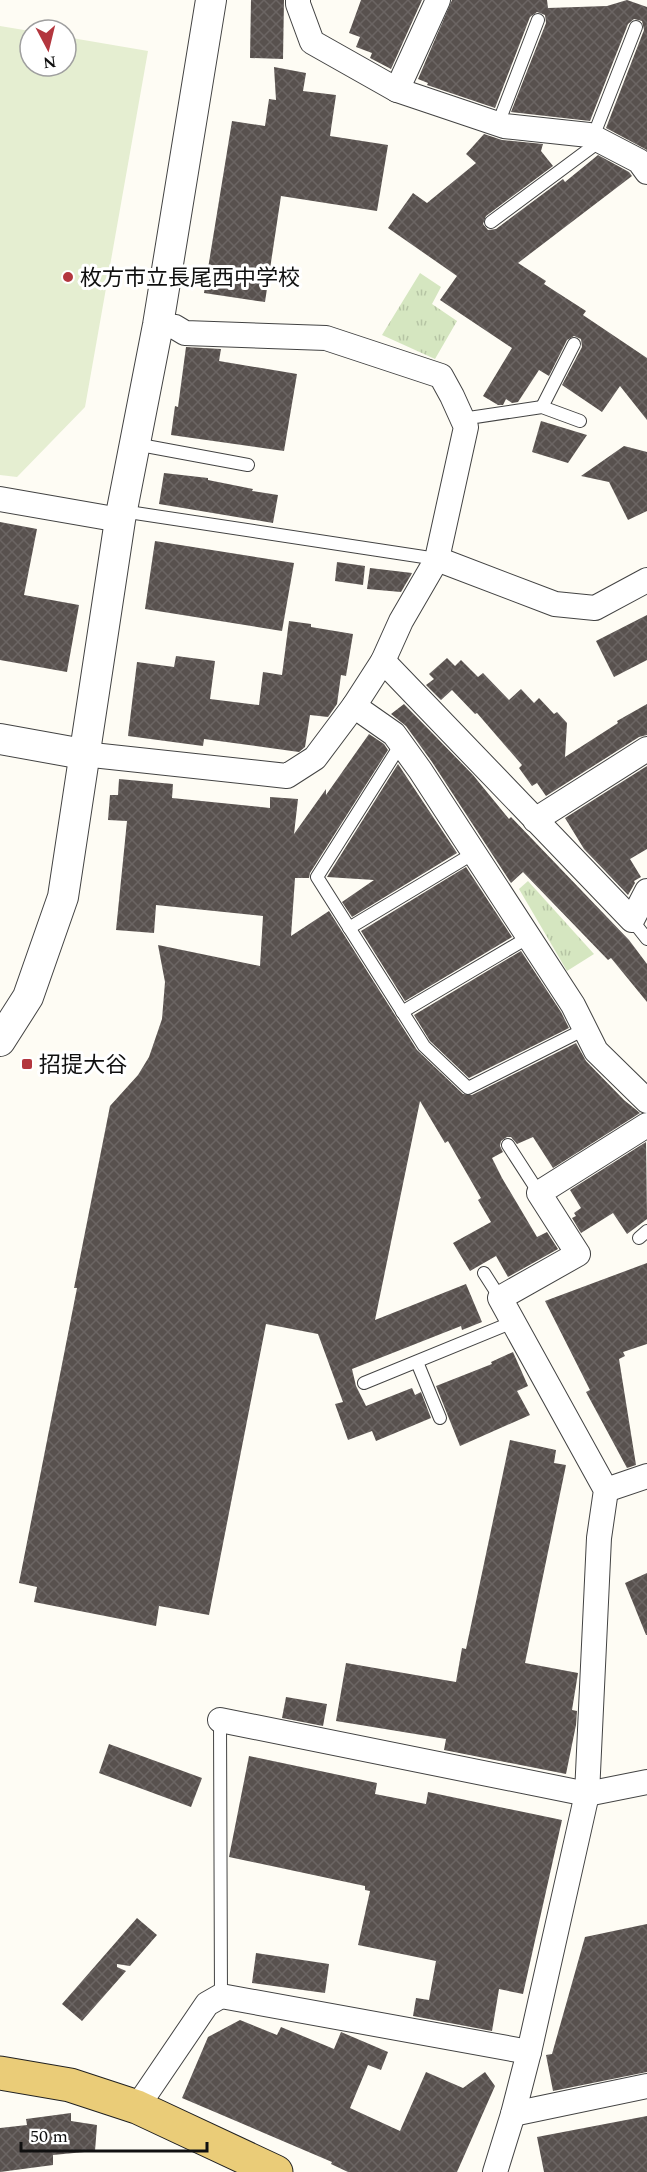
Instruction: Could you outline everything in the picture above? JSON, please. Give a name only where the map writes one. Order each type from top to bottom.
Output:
[{"type":"main road","points":[[0,2073],[70,2085],[137,2107],[276,2172]]},
{"type":"street","points":[[0,1041],[28,997],[63,897],[121,515],[158,325],[211,0]]},
{"type":"street","points":[[298,0],[312,42],[397,90],[498,124],[589,135],[639,161],[647,172]]},
{"type":"street","points":[[397,90],[438,0]]},
{"type":"street","points":[[0,740],[83,754],[287,776],[315,758],[354,706],[383,660],[401,621],[437,559],[466,428],[441,376],[326,338],[185,333],[175,327],[158,325]]},
{"type":"street","points":[[0,499],[121,515]]},
{"type":"street","points":[[437,559],[555,604],[595,608],[647,580]]},
{"type":"street","points":[[383,660],[632,920],[647,891]]},
{"type":"street","points":[[354,706],[394,734],[402,744],[573,1005],[596,1051],[647,1101]]},
{"type":"street","points":[[535,820],[647,749]]},
{"type":"street","points":[[495,2172],[529,2052],[586,1794],[599,1538],[606,1490],[500,1298],[578,1254],[538,1193],[647,1125]]},
{"type":"street","points":[[606,1490],[647,1476]]},
{"type":"street","points":[[220,1720],[586,1794],[647,1782]]},
{"type":"street","points":[[137,2107],[207,2004],[221,1996],[529,2052]]},
{"type":"street","points":[[513,2114],[647,2086]]},
{"type":"lane","points":[[498,124],[538,20]]},
{"type":"lane","points":[[491,222],[597,139],[636,27]]},
{"type":"lane","points":[[542,407],[574,344]]},
{"type":"lane","points":[[462,419],[542,407],[580,421]]},
{"type":"lane","points":[[135,444],[248,465]]},
{"type":"lane","points":[[121,515],[437,559]]},
{"type":"lane","points":[[402,744],[317,877],[402,1012],[424,1046],[468,1088],[585,1029]]},
{"type":"lane","points":[[349,928],[474,853]]},
{"type":"lane","points":[[632,920],[647,939]]},
{"type":"lane","points":[[402,1012],[529,937]]},
{"type":"lane","points":[[508,1145],[538,1193]]},
{"type":"lane","points":[[484,1273],[500,1298]]},
{"type":"lane","points":[[364,1383],[513,1322]]},
{"type":"lane","points":[[417,1362],[440,1418]]},
{"type":"lane","points":[[220,1720],[221,1996]]},
{"type":"green space","name":"枚方市立長尾西中学校","points":[[0,26],[18,29],[18,78],[78,78],[78,39],[148,51],[85,407],[17,477],[0,475]]},
{"type":"green space","points":[[420,273],[441,287],[432,304],[457,321],[435,359],[382,335]]},
{"type":"green space","points":[[528,881],[594,954],[567,971],[519,889]]},
{"type":"building","points":[[251,0],[284,0],[283,59],[250,58]]},
{"type":"building","points":[[361,0],[422,0],[391,69],[370,58],[372,53],[356,47],[360,37],[349,33]]},
{"type":"building","points":[[452,0],[547,0],[548,8],[607,6],[627,0],[647,7],[647,150],[606,128],[644,30],[642,21],[634,19],[628,24],[590,121],[511,112],[546,23],[545,15],[537,12],[530,17],[495,108],[427,85],[428,83],[418,79]]},
{"type":"building","points":[[274,67],[306,73],[303,91],[336,95],[330,136],[388,145],[377,211],[281,196],[265,302],[204,293],[232,121],[265,126],[269,99],[276,100]]},
{"type":"building","points":[[484,134],[502,140],[543,144],[541,151],[553,166],[486,216],[483,224],[488,230],[496,229],[563,179],[565,182],[598,155],[629,172],[632,176],[518,263],[546,281],[544,284],[586,311],[583,315],[647,358],[647,420],[620,386],[602,412],[562,385],[582,347],[581,339],[574,336],[567,340],[549,376],[539,370],[518,402],[512,403],[506,399],[503,405],[498,405],[483,396],[512,348],[440,300],[457,276],[388,228],[413,193],[427,203],[476,163],[466,154]]},
{"type":"building","points":[[186,347],[221,349],[219,361],[297,374],[284,451],[171,435],[175,406],[178,407]]},
{"type":"building","points":[[541,421],[587,435],[568,463],[532,452]]},
{"type":"building","points":[[624,446],[647,452],[647,511],[628,520],[609,482],[581,476]]},
{"type":"building","points":[[164,473],[208,478],[208,480],[253,489],[252,491],[278,495],[273,523],[159,504]]},
{"type":"building","points":[[0,522],[37,529],[24,595],[79,605],[67,672],[0,660]]},
{"type":"building","points":[[155,541],[294,563],[282,631],[145,609]]},
{"type":"building","points":[[337,562],[365,566],[363,585],[335,581]]},
{"type":"building","points":[[370,568],[412,573],[401,592],[367,589]]},
{"type":"building","points":[[647,615],[647,660],[614,677],[596,641]]},
{"type":"building","points":[[289,621],[353,634],[346,676],[341,675],[337,704],[328,717],[310,715],[305,747],[299,752],[204,739],[203,746],[128,736],[137,662],[174,667],[176,656],[215,661],[210,699],[259,705],[263,672],[282,675]]},
{"type":"building","points":[[447,658],[455,666],[461,660],[478,677],[483,673],[509,700],[521,689],[534,703],[539,698],[554,714],[557,712],[567,723],[565,757],[618,723],[617,721],[647,704],[647,735],[639,737],[546,796],[537,783],[532,786],[519,768],[522,765],[477,713],[475,714],[452,690],[441,700],[426,685],[434,679],[429,674]]},
{"type":"building","points":[[404,704],[473,775],[509,819],[511,817],[629,940],[647,964],[647,1002],[611,958],[608,960],[523,872],[511,883],[432,762],[406,726],[391,714]]},
{"type":"building","points":[[369,734],[384,744],[388,750],[309,878],[295,878],[291,936],[329,911],[417,1050],[463,1094],[472,1095],[576,1043],[586,1061],[640,1113],[553,1168],[533,1137],[517,1144],[511,1137],[501,1141],[500,1146],[503,1152],[492,1158],[502,1178],[537,1237],[547,1232],[558,1249],[508,1277],[496,1256],[470,1271],[453,1243],[491,1222],[478,1200],[481,1198],[448,1141],[445,1143],[420,1101],[375,1320],[466,1284],[482,1322],[462,1330],[461,1326],[352,1369],[356,1386],[366,1406],[412,1388],[415,1395],[421,1392],[431,1418],[376,1441],[372,1431],[348,1440],[335,1404],[343,1402],[318,1334],[266,1324],[209,1615],[159,1606],[156,1626],[34,1602],[37,1587],[19,1583],[77,1288],[74,1288],[110,1106],[138,1075],[149,1057],[162,1019],[165,982],[158,945],[260,966],[263,916],[156,905],[154,933],[116,930],[127,821],[108,820],[110,795],[118,795],[119,779],[173,784],[172,798],[270,808],[270,797],[298,799],[294,834],[326,789],[326,795]]},
{"type":"building","points":[[398,764],[457,853],[352,917],[342,902],[374,880],[327,877]]},
{"type":"building","points":[[647,766],[647,849],[630,859],[641,877],[634,881],[628,895],[584,849],[565,818]]},
{"type":"building","points":[[466,867],[512,937],[405,1001],[361,931]]},
{"type":"building","points":[[521,951],[569,1028],[469,1078],[430,1041],[414,1015]]},
{"type":"building","points":[[646,1142],[647,1219],[627,1234],[613,1213],[581,1233],[572,1218],[576,1216],[574,1213],[581,1208],[570,1190]]},
{"type":"building","points":[[647,1263],[647,1344],[623,1352],[625,1356],[619,1359],[636,1465],[627,1468],[586,1392],[590,1390],[545,1301]]},
{"type":"building","points":[[513,1352],[528,1386],[517,1391],[530,1415],[460,1446],[436,1386],[492,1364],[491,1362]]},
{"type":"building","points":[[510,1440],[556,1450],[554,1463],[566,1465],[525,1663],[578,1673],[572,1710],[577,1711],[576,1725],[566,1774],[444,1750],[446,1739],[336,1721],[346,1663],[456,1682],[462,1648],[466,1649]]},
{"type":"building","points":[[647,1573],[647,1635],[646,1635],[625,1583]]},
{"type":"building","points":[[286,1697],[327,1704],[323,1726],[282,1718]]},
{"type":"building","points":[[109,1744],[202,1778],[191,1807],[99,1773]]},
{"type":"building","points":[[249,1756],[377,1783],[375,1794],[426,1804],[428,1792],[562,1820],[523,1994],[499,1989],[492,2031],[413,2016],[416,1998],[429,2000],[436,1961],[358,1945],[370,1891],[365,1890],[365,1886],[229,1857]]},
{"type":"building","points":[[137,1918],[157,1935],[130,1966],[117,1964],[117,1967],[126,1971],[82,2021],[62,2004]]},
{"type":"building","points":[[647,1924],[647,2072],[553,2091],[546,2055],[552,2054],[585,1937]]},
{"type":"building","points":[[256,1953],[329,1964],[325,1993],[252,1983]]},
{"type":"building","points":[[240,2020],[277,2035],[281,2027],[334,2049],[341,2032],[388,2052],[381,2070],[368,2065],[350,2108],[400,2131],[426,2072],[463,2088],[485,2072],[495,2086],[457,2172],[348,2172],[331,2164],[332,2162],[182,2098],[208,2037]]},
{"type":"building","points":[[71,2113],[71,2121],[97,2125],[95,2151],[53,2155],[53,2165],[0,2172],[0,2128],[27,2125],[26,2119]]},
{"type":"building","points":[[647,2116],[647,2172],[544,2172],[537,2137]]},
{"type":"place","name":"枚方市立長尾西中学校","points":[[68,277]]},
{"type":"place","name":"招提大谷","points":[[27,1064]]}]
